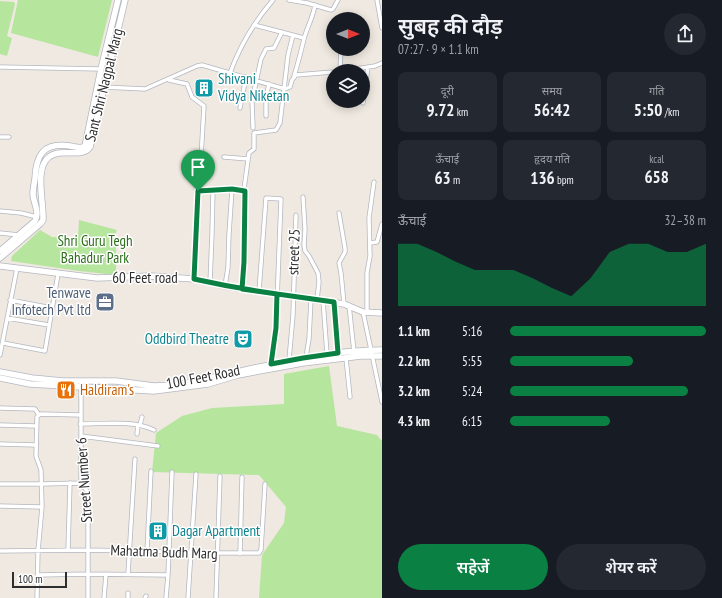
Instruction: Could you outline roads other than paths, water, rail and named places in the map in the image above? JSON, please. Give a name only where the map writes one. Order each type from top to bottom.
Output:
[{"type":"street","name":"Sant Shri Nagpal Marg","points":[[0,258],[43,220],[41,175],[45,161],[52,154],[82,153],[88,151],[95,128],[101,87],[101,69],[118,0]]},
{"type":"street","name":"Sant Shri Nagpal Marg","points":[[37,217],[33,193],[35,170],[38,158],[41,153],[56,146],[80,148],[85,146],[125,0]]},
{"type":"street","points":[[230,73],[239,51],[254,25],[260,15],[273,0]]},
{"type":"street","points":[[289,0],[315,5],[330,10],[333,9],[338,0]]},
{"type":"street","points":[[377,0],[382,28]]},
{"type":"street","points":[[101,87],[141,90],[169,80],[200,65],[283,88],[290,87],[297,68],[304,38],[312,20],[315,5]]},
{"type":"street","points":[[254,25],[304,38]]},
{"type":"street","points":[[253,128],[252,101],[263,55],[266,49],[274,48],[282,32]]},
{"type":"street","points":[[242,289],[245,191],[249,153],[254,149],[254,133],[276,130],[280,123],[283,88],[288,55],[293,35]]},
{"type":"street","points":[[370,66],[382,63]]},
{"type":"street","points":[[0,67],[101,69]]},
{"type":"street","points":[[294,76],[298,74],[310,75],[326,73]]},
{"type":"street","points":[[240,108],[246,77]]},
{"type":"street","points":[[169,80],[187,84],[192,97],[204,106],[194,279]]},
{"type":"street","points":[[266,116],[266,97],[269,84]]},
{"type":"street","points":[[0,137],[9,138]]},
{"type":"street","points":[[224,157],[248,159]]},
{"type":"street","points":[[374,182],[369,214],[370,256],[367,267],[365,312],[371,353],[382,402]]},
{"type":"street","points":[[198,191],[232,189],[245,191]]},
{"type":"street","points":[[225,286],[228,267],[232,189]]},
{"type":"street","points":[[210,283],[212,190]]},
{"type":"street","points":[[303,197],[305,251],[318,274],[319,282],[306,357]]},
{"type":"street","points":[[259,291],[266,198],[281,199],[276,328],[271,364]]},
{"type":"street","points":[[0,211],[20,213],[37,217],[35,221],[0,251]]},
{"type":"street","points":[[339,214],[345,248],[345,252],[339,263],[354,352]]},
{"type":"street","name":"street 25","points":[[289,360],[293,315],[296,215]]},
{"type":"street","points":[[370,243],[377,242],[382,224]]},
{"type":"street","points":[[0,233],[19,235]]},
{"type":"street","name":"60 Feet road","points":[[0,266],[97,278],[151,276],[194,279],[242,289],[293,295],[346,304],[365,312],[382,313]]},
{"type":"street","points":[[0,355],[17,268]]},
{"type":"street","points":[[3,343],[44,351],[58,274]]},
{"type":"street","points":[[10,300],[52,308]]},
{"type":"street","points":[[317,300],[327,354]]},
{"type":"street","points":[[334,302],[338,353]]},
{"type":"street","points":[[7,318],[49,325]]},
{"type":"street","name":"100 Feet Road","points":[[0,372],[32,378],[63,381],[116,381],[154,386],[174,385],[346,358],[382,350]]},
{"type":"street","name":"100 Feet Road","points":[[0,378],[30,384],[154,391],[208,384],[219,378],[271,364],[306,357],[354,352],[371,353],[382,356]]},
{"type":"street","points":[[346,358],[350,397]]},
{"type":"street","name":"Street Number 6","points":[[81,387],[81,482],[88,496],[88,598]]},
{"type":"street","points":[[0,408],[35,409],[39,415]]},
{"type":"street","points":[[39,415],[81,414]]},
{"type":"street","points":[[37,598],[38,551],[42,507],[41,470],[37,460],[36,444],[36,426],[37,417],[39,415]]},
{"type":"street","points":[[137,434],[142,417]]},
{"type":"street","points":[[80,424],[144,425],[154,430]]},
{"type":"street","points":[[0,425],[36,426]]},
{"type":"street","points":[[81,436],[158,446]]},
{"type":"street","points":[[0,444],[36,444]]},
{"type":"street","points":[[128,574],[135,459]]},
{"type":"street","points":[[147,552],[151,471]]},
{"type":"street","points":[[166,598],[172,472]]},
{"type":"street","points":[[188,598],[196,474]]},
{"type":"street","points":[[216,598],[220,476]]},
{"type":"street","points":[[240,554],[242,477]]},
{"type":"street","points":[[0,484],[81,482]]},
{"type":"street","points":[[68,550],[70,483]]},
{"type":"street","name":"Mahatma Budh Marg","points":[[0,551],[88,550],[240,554],[259,553],[261,551],[265,484]]},
{"type":"street","points":[[0,506],[42,507]]},
{"type":"street","points":[[104,598],[106,574]]},
{"type":"street","points":[[38,575],[168,575]]},
{"type":"place","name":"Shivani Vidya Niketan","points":[[204,88]]},
{"type":"place","name":"Tenwave Infotech Pvt ltd","points":[[105,302]]},
{"type":"place","name":"Oddbird Theatre","points":[[243,339]]},
{"type":"place","name":"Haldiram's","points":[[66,390]]},
{"type":"place","name":"Dagar Apartment","points":[[158,531]]},
{"type":"park label","name":"Shri Guru Tegh Bahadur Park","points":[[95,250]]}]
